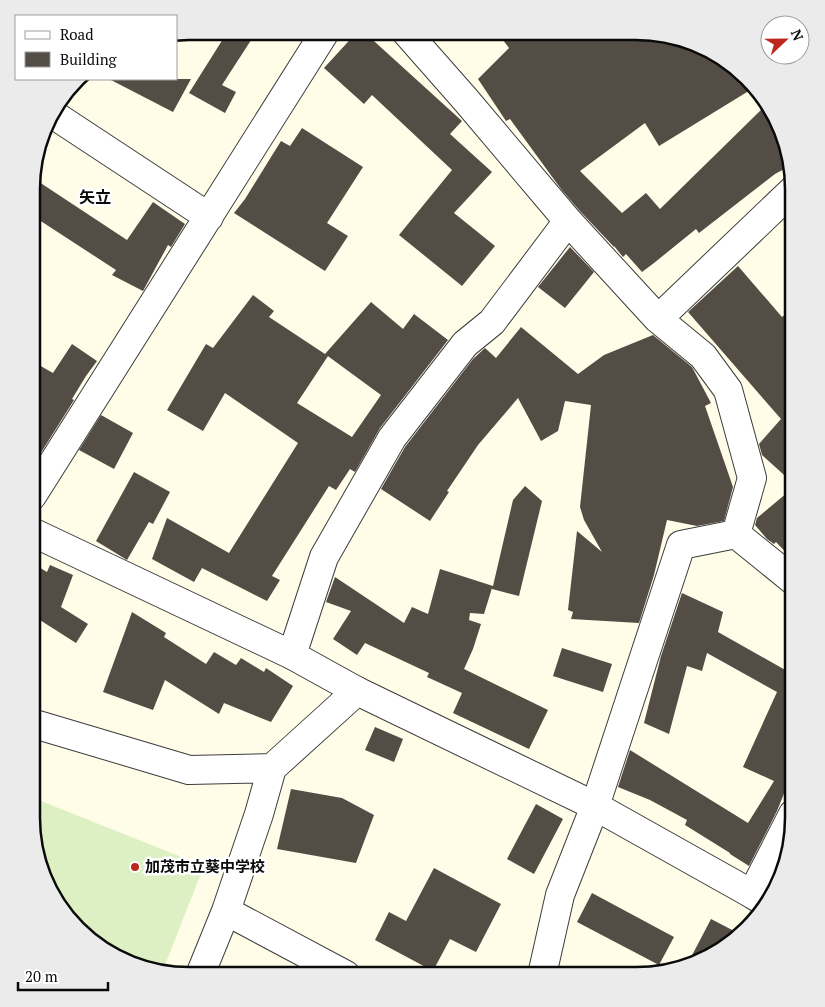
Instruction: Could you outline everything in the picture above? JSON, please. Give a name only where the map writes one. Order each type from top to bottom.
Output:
[{"type":"street","points":[[40,483],[320,40]]},
{"type":"street","points":[[413,40],[568,221],[658,319],[702,356],[728,390],[752,478],[736,534]]},
{"type":"street","points":[[58,118],[209,217]]},
{"type":"street","points":[[658,319],[785,198]]},
{"type":"street","points":[[292,655],[324,557],[392,438],[465,344],[492,322],[568,221]]},
{"type":"street","points":[[736,534],[785,574]]},
{"type":"street","points":[[544,967],[560,895],[595,806],[681,545],[736,534]]},
{"type":"street","points":[[40,536],[292,655],[357,691],[595,806],[760,899],[783,839]]},
{"type":"street","points":[[203,967],[226,911],[259,814],[272,768],[357,691]]},
{"type":"street","points":[[40,726],[188,770],[272,768]]},
{"type":"street","points":[[226,911],[331,967]]},
{"type":"green space","points":[[40,801],[204,866],[165,965],[123,952],[91,930],[71,909],[60,892],[51,875],[45,857],[41,837]]},
{"type":"building","points":[[222,40],[251,40],[222,85],[236,92],[225,113],[189,93]]},
{"type":"building","points":[[350,40],[373,40],[462,121],[450,134],[492,172],[454,213],[495,246],[462,286],[399,235],[452,170],[372,95],[364,104],[324,68]]},
{"type":"building","points":[[503,40],[655,41],[675,45],[702,55],[727,71],[748,91],[659,146],[645,123],[580,171],[622,213],[646,193],[660,209],[762,109],[774,132],[784,169],[775,174],[699,233],[696,229],[642,272],[626,254],[623,257],[561,189],[510,119],[506,121],[478,79],[509,48]]},
{"type":"building","points":[[191,79],[173,112],[111,80]]},
{"type":"building","points":[[302,128],[363,167],[327,223],[348,236],[325,271],[234,213],[245,199],[281,141],[290,146]]},
{"type":"building","points":[[40,183],[127,240],[153,202],[185,224],[171,247],[168,245],[143,291],[112,275],[116,270],[40,221]]},
{"type":"building","points":[[570,247],[594,272],[565,308],[538,287]]},
{"type":"building","points":[[738,266],[782,317],[785,314],[785,476],[762,455],[759,444],[781,419],[688,312]]},
{"type":"building","points":[[253,295],[274,311],[269,317],[325,354],[371,302],[403,329],[414,314],[448,340],[380,428],[355,472],[350,469],[336,490],[329,486],[272,576],[280,580],[267,601],[202,568],[194,582],[152,559],[167,518],[229,553],[298,443],[225,393],[203,431],[167,410],[206,344],[213,348]],"holes":[[[328,356],[381,395],[352,437],[297,403]]]},
{"type":"building","points":[[521,327],[578,374],[604,355],[653,335],[692,367],[711,403],[705,406],[733,487],[724,521],[697,526],[667,520],[654,575],[639,623],[571,619],[573,612],[568,610],[577,531],[602,552],[584,520],[580,507],[591,405],[565,401],[558,431],[541,441],[518,398],[478,445],[447,491],[449,492],[430,521],[381,489],[405,447],[473,359],[485,348],[496,358]]},
{"type":"building","points":[[72,344],[97,361],[86,376],[72,399],[74,400],[40,454],[40,366],[53,373]]},
{"type":"building","points":[[101,415],[133,433],[114,469],[79,450]]},
{"type":"building","points":[[134,472],[170,492],[153,524],[149,522],[127,560],[96,541]]},
{"type":"building","points":[[525,486],[542,501],[519,596],[492,588],[484,614],[470,613],[469,620],[481,624],[464,669],[548,710],[529,749],[453,713],[462,693],[427,677],[429,673],[365,643],[357,655],[333,639],[351,611],[326,602],[335,577],[404,623],[412,607],[428,614],[440,569],[493,586],[513,500]]},
{"type":"building","points":[[785,495],[785,552],[776,542],[774,544],[767,539],[755,525],[757,518]]},
{"type":"building","points":[[50,565],[73,575],[61,607],[88,624],[76,643],[40,620],[40,568],[47,572]]},
{"type":"building","points":[[682,593],[723,612],[718,632],[785,670],[785,791],[749,866],[685,825],[687,820],[650,800],[618,787],[630,750],[748,823],[774,781],[743,767],[777,692],[707,653],[702,671],[687,666],[669,734],[644,723],[661,656]]},
{"type":"building","points":[[132,612],[166,633],[164,637],[206,664],[214,652],[236,665],[241,658],[264,672],[266,668],[293,686],[271,722],[224,703],[219,714],[165,680],[153,710],[103,692]]},
{"type":"building","points":[[562,648],[612,664],[603,692],[553,676]]},
{"type":"building","points":[[375,727],[403,739],[394,762],[365,750]]},
{"type":"building","points":[[291,789],[342,798],[374,815],[356,863],[277,849]]},
{"type":"building","points":[[536,804],[563,819],[534,874],[507,859]]},
{"type":"building","points":[[434,868],[501,904],[476,952],[450,939],[435,967],[426,967],[375,940],[389,912],[406,921]]},
{"type":"building","points":[[592,893],[674,937],[659,965],[577,922]]},
{"type":"building","points":[[711,919],[733,930],[710,947],[691,957]]},
{"type":"place","name":"加茂市立葵中学校","points":[[135,867]]},
{"type":"district","name":"矢立","points":[[95,197]]}]
